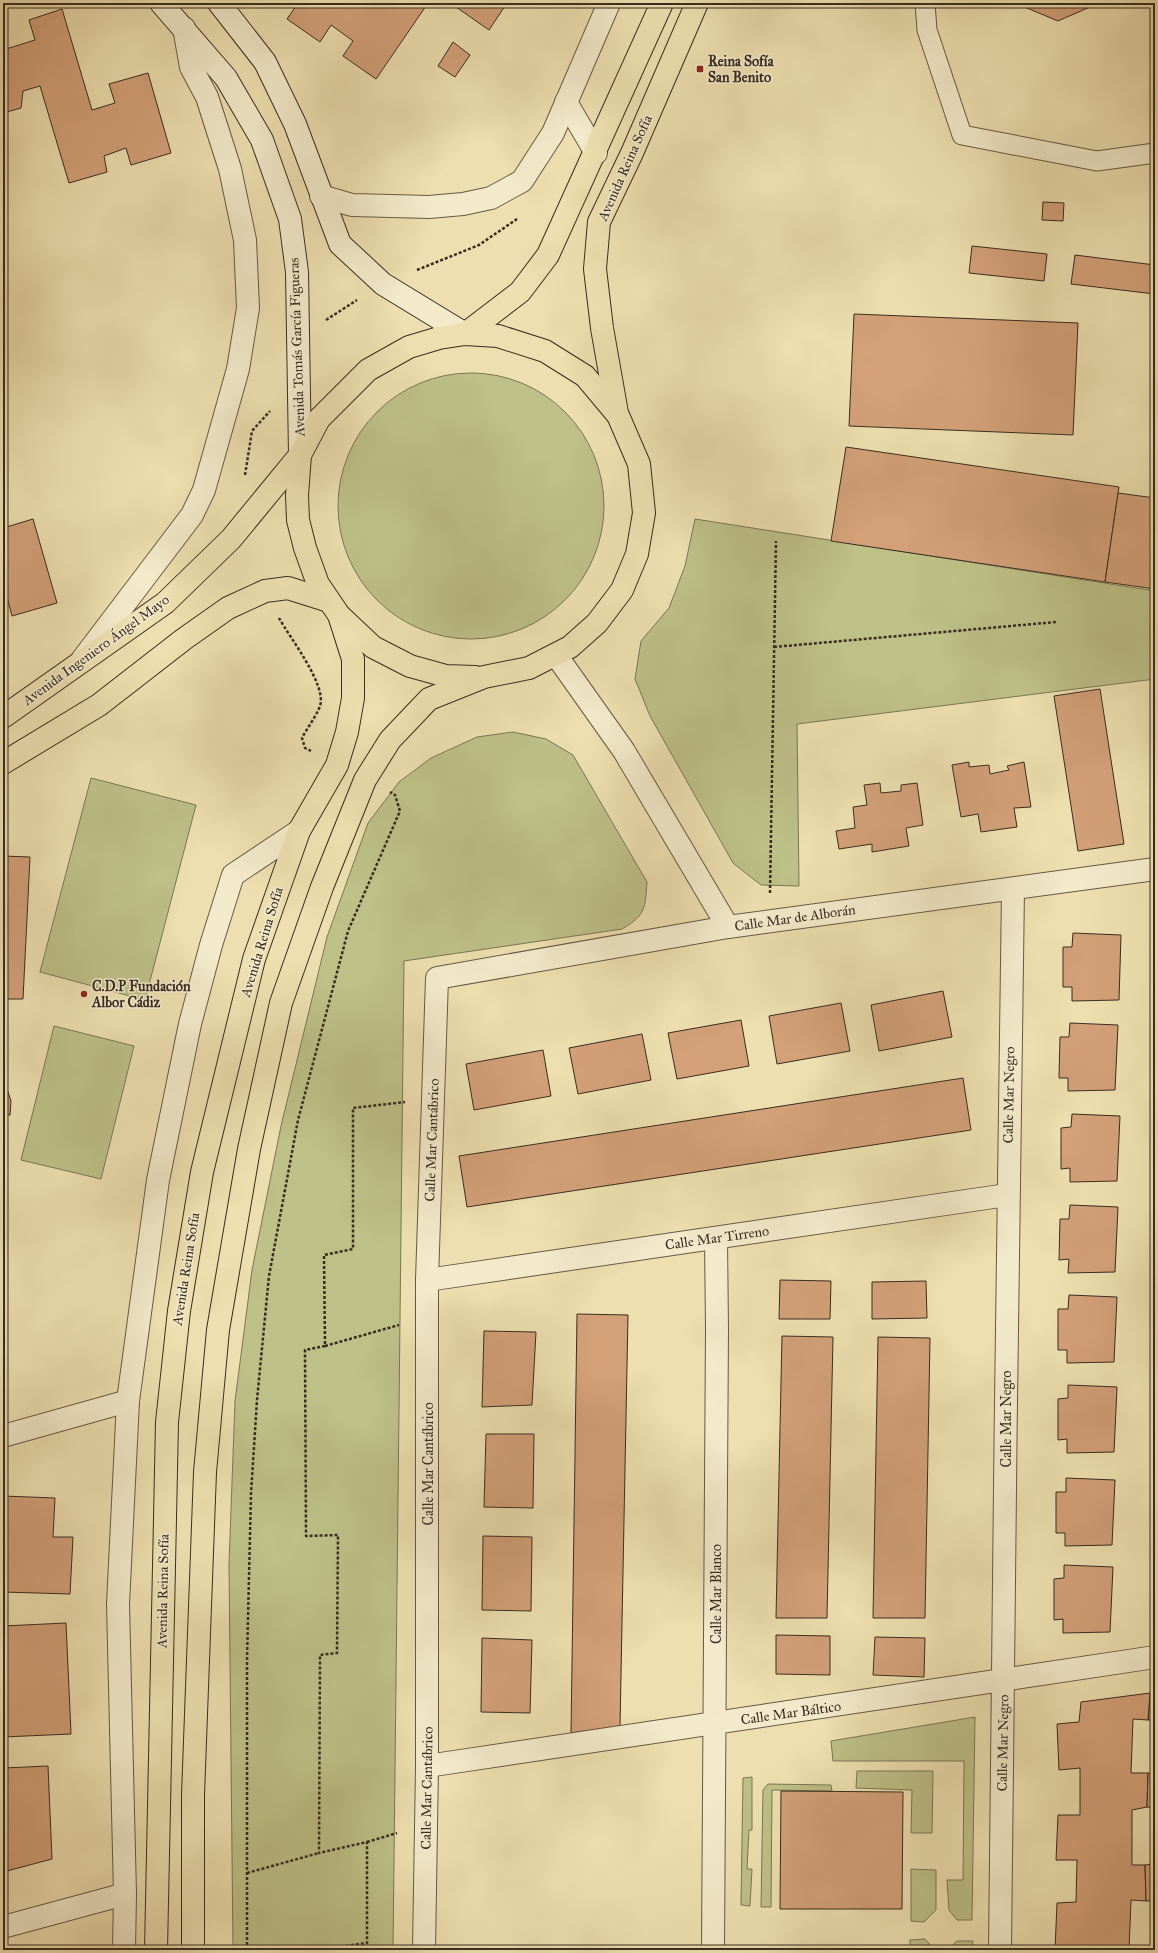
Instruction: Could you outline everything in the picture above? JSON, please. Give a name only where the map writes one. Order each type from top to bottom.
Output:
[{"type":"main road","name":"Avenida Reina Sofía","points":[[465,334],[520,292],[548,255],[596,153],[662,3]]},
{"type":"main road","name":"Avenida Reina Sofía","points":[[193,1950],[193,1795],[205,1472],[218,1330],[249,1149],[281,1003],[322,887],[365,780],[390,740],[429,698],[484,677],[529,668],[570,647],[597,623],[622,590],[637,554],[644,513],[639,464],[617,413],[602,328],[595,269],[599,222],[632,153],[697,3]]},
{"type":"main road","name":"Avenida Reina Sofía","points":[[484,677],[446,676],[410,666],[373,647],[334,608],[318,584],[305,548],[298,520],[297,494],[300,456],[319,420],[368,370],[409,347],[439,338],[465,334],[498,336],[545,351],[585,376],[617,413]]},
{"type":"main road","name":"Avenida Ingeniero Ángel Mayo","points":[[3,717],[165,603],[231,539],[300,456]]},
{"type":"main road","points":[[3,763],[99,705],[184,639],[228,608],[265,591],[288,588],[334,608]]},
{"type":"main road","name":"Avenida Reina Sofía","points":[[156,1950],[167,1422],[179,1311],[202,1172],[254,959],[299,831],[337,765],[347,732],[353,698],[353,659],[334,608]]},
{"type":"street","name":"Avenida Tomás García Figueras","points":[[161,3],[226,78],[262,140],[290,219],[297,272],[300,456]]},
{"type":"street","points":[[219,3],[266,62],[296,124],[321,196],[340,244],[383,284],[465,334]]},
{"type":"street","points":[[321,196],[352,205],[429,207],[463,204],[491,198],[522,181],[553,132],[609,3]]},
{"type":"street","points":[[80,664],[108,623],[192,515],[204,490],[238,369],[248,308],[245,240],[230,169],[207,97],[191,67],[184,28]]},
{"type":"street","points":[[566,102],[596,153]]},
{"type":"street","points":[[556,655],[624,751],[728,927]]},
{"type":"street","points":[[124,1950],[125,1894],[118,1604],[128,1401],[158,1180],[190,1024],[211,945],[233,876],[299,831]]},
{"type":"street","name":"Calle Mar de Alborán","points":[[437,978],[728,927],[1155,869]]},
{"type":"street","name":"Calle Mar Negro","points":[[1000,1950],[1004,1681],[1007,1196],[1014,889]]},
{"type":"street","name":"Calle Mar Cantábrico","points":[[424,1950],[427,1766],[427,1280],[437,978]]},
{"type":"street","name":"Calle Mar Tirreno","points":[[427,1280],[1007,1196]]},
{"type":"street","name":"Calle Mar Blanco","points":[[713,1950],[716,1724],[716,1238]]},
{"type":"street","points":[[3,1436],[128,1401]]},
{"type":"street","name":"Calle Mar Báltico","points":[[427,1766],[1004,1681],[1155,1657]]},
{"type":"street","points":[[3,1928],[125,1894]]},
{"type":"lane","points":[[924,3],[927,30],[962,135],[1097,161],[1155,153]]},
{"type":"path","points":[[244,481],[252,431],[273,409]]},
{"type":"path","points":[[770,922],[776,541]]},
{"type":"path","points":[[265,591],[306,662],[319,688],[320,705],[302,738],[305,748],[337,765]]},
{"type":"path","points":[[774,647],[1056,622]]},
{"type":"path","points":[[247,1950],[247,1660],[251,1494],[257,1400],[269,1276],[298,1120],[348,931],[400,811],[395,795],[365,780]]},
{"type":"path","points":[[325,1346],[324,1256],[353,1249],[353,1108],[433,1098]]},
{"type":"path","points":[[319,1853],[320,1655],[337,1653],[338,1535],[306,1536],[305,1350],[325,1346],[428,1317]]},
{"type":"path","points":[[247,1873],[319,1853],[367,1842],[367,1943],[345,1946],[345,1950]]},
{"type":"green space","points":[[471,373],[497,376],[522,383],[545,396],[565,412],[581,432],[594,455],[601,480],[604,506],[601,532],[594,557],[581,580],[565,600],[545,616],[522,629],[497,636],[471,639],[445,636],[420,629],[397,616],[377,600],[361,580],[348,557],[341,532],[338,506],[341,480],[348,455],[361,432],[377,412],[397,396],[420,383],[445,376]]},
{"type":"green space","points":[[695,519],[1155,591],[1155,679],[797,724],[799,886],[761,885],[733,863],[650,716],[635,679],[641,641],[669,608],[685,566]]},
{"type":"green space","points":[[513,732],[546,739],[573,755],[647,882],[645,905],[640,915],[622,929],[404,961],[393,1950],[233,1950],[229,1564],[235,1401],[252,1270],[281,1126],[327,937],[368,823],[399,782],[431,758],[477,737]]},
{"type":"green space","points":[[91,778],[196,805],[145,1000],[40,972]]},
{"type":"green space","points":[[54,1026],[134,1046],[101,1179],[21,1160]]},
{"type":"green space","points":[[975,1717],[972,1920],[957,1920],[949,1910],[947,1880],[963,1880],[964,1761],[833,1761],[831,1741]]},
{"type":"green space","points":[[857,1771],[933,1771],[932,1833],[911,1833],[912,1790],[856,1788]]},
{"type":"green space","points":[[752,1777],[752,1830],[749,1830],[747,1869],[752,1869],[750,1906],[741,1905],[743,1778]]},
{"type":"green space","points":[[768,1784],[831,1785],[832,1791],[772,1790],[771,1907],[761,1907],[763,1790]]},
{"type":"green space","points":[[911,1869],[936,1870],[936,1910],[924,1922],[911,1921]]},
{"type":"green space","points":[[925,1939],[935,1950],[910,1950],[910,1940]]},
{"type":"green space","points":[[957,1941],[973,1941],[972,1950],[947,1950]]},
{"type":"building","points":[[298,3],[428,3],[376,79],[343,56],[353,41],[331,25],[320,42],[287,19]]},
{"type":"building","points":[[459,3],[507,3],[489,30],[456,7]]},
{"type":"building","points":[[1015,3],[1099,3],[1058,21]]},
{"type":"building","points":[[62,9],[92,110],[115,103],[109,84],[148,73],[171,153],[131,165],[126,148],[104,156],[107,172],[69,183],[40,86],[23,91],[21,108],[3,113],[3,39],[6,49],[35,40],[29,20]]},
{"type":"building","points":[[453,42],[470,55],[455,77],[438,66]]},
{"type":"building","points":[[1043,202],[1064,203],[1063,221],[1042,220]]},
{"type":"building","points":[[972,246],[1047,254],[1044,281],[969,273]]},
{"type":"building","points":[[1075,255],[1155,265],[1155,294],[1071,284]]},
{"type":"building","points":[[854,314],[1078,323],[1073,435],[849,426]]},
{"type":"building","points":[[846,447],[1119,487],[1105,582],[831,541]]},
{"type":"building","points":[[1118,493],[1155,498],[1155,589],[1105,582]]},
{"type":"building","points":[[33,519],[57,603],[12,616],[7,597],[3,598],[3,528]]},
{"type":"building","points":[[1100,689],[1124,844],[1078,851],[1054,696]]},
{"type":"building","points":[[969,762],[969,767],[989,765],[990,774],[1009,770],[1007,766],[1024,762],[1031,807],[1014,808],[1017,827],[981,832],[978,814],[961,817],[952,765]]},
{"type":"building","points":[[880,783],[881,793],[901,791],[901,785],[917,783],[923,825],[906,828],[909,846],[872,852],[872,844],[839,849],[836,831],[855,828],[853,807],[867,805],[864,785]]},
{"type":"building","points":[[3,856],[30,857],[23,999],[3,999]]},
{"type":"building","points":[[1073,933],[1121,935],[1119,1000],[1072,1001],[1072,987],[1063,987],[1063,947],[1072,947]]},
{"type":"building","points":[[943,991],[952,1037],[879,1051],[871,1005]]},
{"type":"building","points":[[841,1003],[850,1051],[777,1064],[769,1016]]},
{"type":"building","points":[[741,1020],[749,1066],[677,1079],[668,1033]]},
{"type":"building","points":[[1070,1023],[1118,1025],[1115,1090],[1068,1091],[1068,1078],[1059,1078],[1060,1037],[1069,1037]]},
{"type":"building","points":[[642,1034],[651,1080],[578,1094],[569,1048]]},
{"type":"building","points":[[543,1050],[551,1096],[474,1110],[466,1064]]},
{"type":"building","points":[[3,1077],[11,1101],[10,1115],[3,1115]]},
{"type":"building","points":[[963,1078],[971,1130],[467,1207],[459,1156]]},
{"type":"building","points":[[1072,1114],[1120,1116],[1117,1181],[1070,1182],[1070,1168],[1061,1169],[1061,1128],[1071,1127]]},
{"type":"building","points":[[1070,1205],[1118,1207],[1115,1272],[1068,1273],[1069,1259],[1059,1260],[1060,1219],[1069,1219]]},
{"type":"building","points":[[780,1280],[831,1281],[830,1319],[779,1319]]},
{"type":"building","points":[[926,1281],[927,1318],[872,1319],[872,1282]]},
{"type":"building","points":[[1069,1295],[1117,1297],[1114,1362],[1067,1363],[1067,1350],[1058,1350],[1058,1309],[1068,1309]]},
{"type":"building","points":[[577,1314],[628,1315],[620,1726],[571,1733]]},
{"type":"building","points":[[484,1331],[536,1332],[532,1405],[482,1407]]},
{"type":"building","points":[[782,1336],[833,1337],[827,1618],[776,1618]]},
{"type":"building","points":[[878,1337],[930,1338],[925,1618],[873,1618]]},
{"type":"building","points":[[1068,1385],[1117,1387],[1114,1452],[1067,1453],[1067,1439],[1058,1440],[1058,1399],[1068,1398]]},
{"type":"building","points":[[486,1434],[534,1434],[533,1508],[484,1507]]},
{"type":"building","points":[[1066,1478],[1115,1480],[1112,1545],[1065,1546],[1065,1533],[1056,1533],[1056,1492],[1066,1492]]},
{"type":"building","points":[[3,1496],[55,1498],[53,1537],[73,1537],[70,1594],[3,1592]]},
{"type":"building","points":[[483,1536],[532,1537],[531,1611],[482,1610]]},
{"type":"building","points":[[1064,1565],[1113,1567],[1110,1632],[1063,1633],[1063,1619],[1054,1620],[1054,1579],[1064,1578]]},
{"type":"building","points":[[66,1623],[71,1734],[3,1737],[3,1626]]},
{"type":"building","points":[[776,1635],[830,1636],[830,1675],[776,1674]]},
{"type":"building","points":[[875,1637],[925,1638],[924,1677],[873,1675]]},
{"type":"building","points":[[482,1638],[532,1640],[530,1713],[481,1712]]},
{"type":"building","points":[[1155,1692],[1155,1720],[1148,1720],[1150,1693]]},
{"type":"building","points":[[1150,1693],[1148,1720],[1133,1719],[1131,1773],[1148,1773],[1147,1807],[1132,1810],[1132,1865],[1145,1865],[1146,1901],[1131,1900],[1129,1950],[1055,1950],[1057,1903],[1076,1902],[1077,1860],[1056,1860],[1058,1815],[1080,1815],[1080,1768],[1059,1770],[1057,1724],[1079,1722],[1081,1702]]},
{"type":"building","points":[[48,1766],[52,1859],[3,1872],[3,1768]]},
{"type":"building","points":[[1148,1773],[1155,1774],[1155,1808],[1147,1807]]},
{"type":"building","points":[[781,1791],[903,1792],[902,1909],[780,1909]]},
{"type":"building","points":[[1155,1864],[1155,1901],[1146,1901],[1145,1865]]},
{"type":"place","name":"Reina Sofía San Benito","points":[[700,69]]},
{"type":"place","name":"C.D.P Fundación Albor Cádiz","points":[[84,994]]}]
